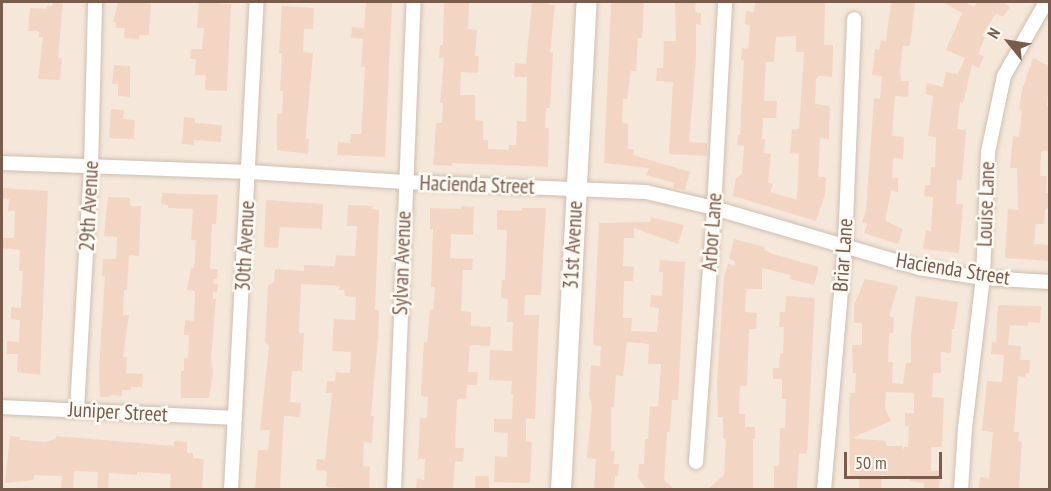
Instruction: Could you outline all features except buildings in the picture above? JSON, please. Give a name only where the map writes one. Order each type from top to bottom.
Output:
[{"type":"street","name":"29th Avenue","points":[[76,410],[91,168],[95,2]]},
{"type":"street","name":"30th Avenue","points":[[231,489],[250,172],[257,2]]},
{"type":"street","name":"Sylvan Avenue","points":[[394,489],[414,2]]},
{"type":"street","name":"31st Avenue","points":[[561,489],[587,2]]},
{"type":"street","name":"Arbor Lane","points":[[696,462],[714,208],[724,2]]},
{"type":"street","name":"Louise Lane","points":[[961,489],[965,428],[983,278],[988,152],[1004,76],[1046,2]]},
{"type":"street","name":"Briar Lane","points":[[824,489],[844,247],[854,20]]},
{"type":"street","name":"Hacienda Street","points":[[2,163],[250,172],[405,182],[646,192],[714,208],[919,268],[983,278],[1050,282]]},
{"type":"street","name":"Juniper Street","points":[[2,407],[235,418]]},
{"type":"shaded area","points":[[2,2],[1049,2],[1049,489],[2,489]]}]
